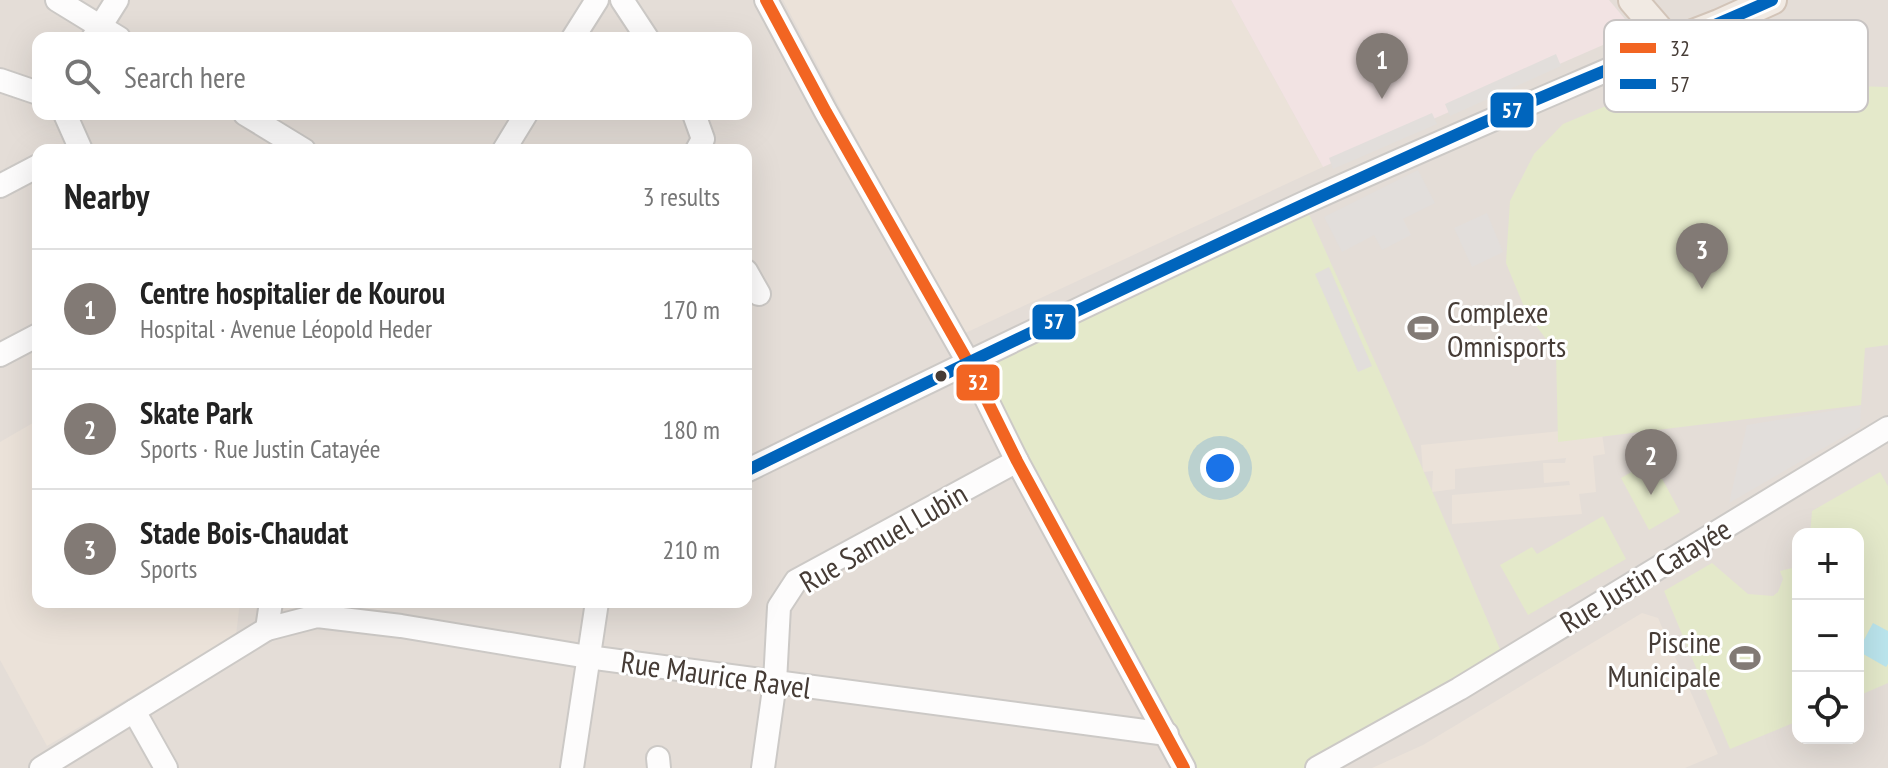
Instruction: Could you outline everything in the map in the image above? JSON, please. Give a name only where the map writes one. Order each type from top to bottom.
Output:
[{"type":"main road","points":[[1633,0],[1650,20]]},
{"type":"main road","points":[[1728,20],[1772,0]]},
{"type":"street","points":[[57,0],[101,32]]},
{"type":"street","points":[[105,32],[117,0]]},
{"type":"street","points":[[622,0],[643,32]]},
{"type":"street","points":[[766,0],[968,362],[1017,461],[1184,768]]},
{"type":"street","points":[[576,32],[591,3]]},
{"type":"street","points":[[752,468],[1304,203],[1604,71]]},
{"type":"street","points":[[0,80],[32,91]]},
{"type":"street","points":[[67,120],[77,144]]},
{"type":"street","points":[[255,120],[294,144]]},
{"type":"street","points":[[508,144],[522,120]]},
{"type":"street","points":[[696,120],[703,139],[700,144]]},
{"type":"street","points":[[0,186],[32,169]]},
{"type":"street","points":[[752,282],[759,294]]},
{"type":"street","points":[[0,355],[32,338]]},
{"type":"street","name":"Rue Justin Catayée","points":[[1317,768],[1459,689],[1888,428]]},
{"type":"street","name":"Rue Samuel Lubin","points":[[763,768],[775,682],[779,607],[796,581],[1017,461]]},
{"type":"street","points":[[267,629],[270,608]]},
{"type":"street","points":[[572,768],[596,608]]},
{"type":"street","name":"Rue Maurice Ravel","points":[[41,768],[267,629],[317,616],[401,626],[588,657],[1167,734]]},
{"type":"street","points":[[134,711],[166,768]]},
{"type":"shaded area","points":[[0,0],[1888,0],[1888,768],[0,768]]},
{"type":"shaded area","points":[[783,0],[1231,0],[1323,167],[961,335]]},
{"type":"shaded area","points":[[1231,0],[1609,0],[1626,20],[1604,20],[1604,45],[1323,167]]},
{"type":"shaded area","points":[[1556,54],[1561,66],[1450,116],[1445,104]]},
{"type":"shaded area","points":[[1432,113],[1437,124],[1333,169],[1329,158]]},
{"type":"shaded area","points":[[1418,170],[1435,203],[1403,219],[1411,235],[1382,250],[1374,235],[1342,252],[1324,217]]},
{"type":"shaded area","points":[[1487,213],[1503,252],[1472,267],[1454,228]]},
{"type":"shaded area","points":[[1329,267],[1372,366],[1358,372],[1315,274]]},
{"type":"shaded area","points":[[1861,406],[1860,427],[1729,503],[1747,425]]},
{"type":"shaded area","points":[[32,423],[32,608],[239,608],[236,635],[47,746],[0,660],[0,442]]},
{"type":"shaded area","points":[[1601,427],[1605,454],[1593,456],[1596,492],[1579,494],[1582,514],[1452,524],[1452,495],[1570,485],[1569,481],[1544,483],[1543,463],[1565,463],[1566,458],[1455,469],[1455,489],[1432,492],[1433,471],[1423,472],[1421,445]]},
{"type":"shaded area","points":[[1642,613],[1658,618],[1718,754],[1685,768],[1372,768],[1423,745]]},
{"type":"green space","points":[[1868,86],[1888,87],[1888,345],[1865,348],[1861,405],[1558,442],[1556,352],[1527,314],[1506,263],[1510,201],[1534,154],[1563,124],[1604,107],[1604,112],[1868,112]]},
{"type":"green space","points":[[1304,203],[1505,661],[1317,768],[1184,768],[968,362]]},
{"type":"green space","points":[[1652,460],[1680,512],[1649,530],[1621,478]]},
{"type":"green space","points":[[1880,472],[1888,486],[1888,683],[1864,693],[1864,528],[1811,528],[1812,511]]},
{"type":"green space","points":[[1603,516],[1626,559],[1528,615],[1500,565],[1532,547],[1537,554]]},
{"type":"green space","name":"Piscine Municipale","points":[[1712,563],[1748,594],[1773,596],[1783,579],[1780,571],[1792,568],[1792,723],[1730,749],[1664,591]]},
{"type":"water","points":[[1873,623],[1888,631],[1886,667],[1864,654],[1864,640]]},
{"type":"transit line","name":"32","points":[[766,0],[968,362],[1017,461],[1184,768]]},
{"type":"transit line","name":"57","points":[[1726,20],[1772,0]]},
{"type":"transit line","name":"57","points":[[752,468],[1110,295],[1386,167],[1604,72]]},
{"type":"place","name":"Centre hospitalier de Kourou","points":[[1382,99]]},
{"type":"place","name":"Stade Bois-Chaudat","points":[[1702,289]]},
{"type":"place","name":"Complexe Omnisports","points":[[1423,328]]},
{"type":"place","name":"Skate Park","points":[[1651,495]]},
{"type":"place","name":"Piscine Municipale","points":[[1745,658]]}]
